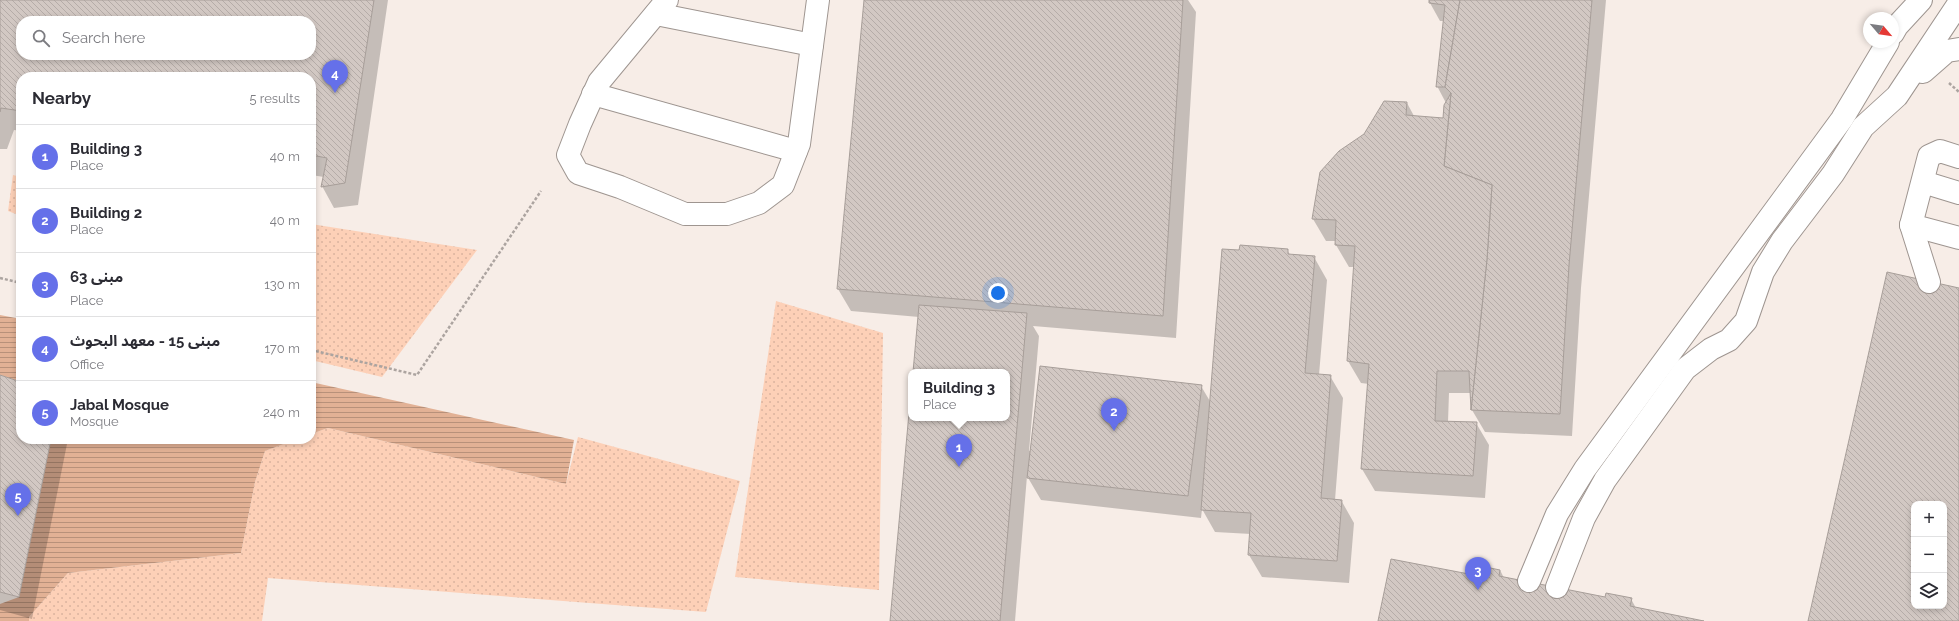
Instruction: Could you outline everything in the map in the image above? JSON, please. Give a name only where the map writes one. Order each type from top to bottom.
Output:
[{"type":"street","points":[[812,45],[662,7],[599,82],[568,156],[578,173],[620,187],[685,214],[728,214],[759,203],[783,185],[799,144],[818,0]]},
{"type":"street","points":[[1897,12],[1899,0]]},
{"type":"street","points":[[1899,26],[1921,0]]},
{"type":"street","points":[[1897,96],[1959,4],[1955,0]]},
{"type":"street","points":[[1529,582],[1557,514],[1585,470],[1842,119],[1884,48]]},
{"type":"street","points":[[1557,588],[1584,518],[1605,480],[1686,369],[1711,349],[1729,340],[1746,321],[1763,272],[1782,241],[1833,174],[1863,127],[1947,51],[1959,49]]},
{"type":"street","points":[[593,94],[796,151]]},
{"type":"street","points":[[1929,282],[1911,224],[1929,156],[1940,151],[1959,157]]},
{"type":"street","points":[[1923,182],[1959,193]]},
{"type":"street","points":[[1911,224],[1959,238]]},
{"type":"street","points":[[1692,322],[1696,336],[1701,344],[1711,349]]},
{"type":"path","points":[[316,351],[417,375],[541,191]]},
{"type":"path","points":[[0,278],[16,282]]},
{"type":"shaded area","points":[[13,175],[16,176],[16,214],[8,211]]},
{"type":"shaded area","points":[[316,225],[477,250],[382,377],[316,361]]},
{"type":"shaded area","points":[[776,301],[883,333],[879,590],[735,577]]},
{"type":"shaded area","points":[[0,315],[16,318],[16,380],[0,375]]},
{"type":"shaded area","points":[[316,383],[574,440],[566,484],[328,428],[316,432]]},
{"type":"shaded area","points":[[328,428],[566,484],[578,437],[740,481],[706,612],[268,578],[262,621],[29,621],[29,617],[68,573],[241,553],[255,482],[265,451],[284,444],[316,444],[316,432]]},
{"type":"shaded area","points":[[50,444],[284,444],[265,451],[255,482],[241,553],[68,573],[29,617],[29,621],[0,621],[0,604],[19,597]]},
{"type":"building","points":[[0,0],[374,0],[345,183],[321,187],[327,158],[316,156],[316,72],[16,72],[16,110],[1,108],[0,112]]},
{"type":"building","points":[[864,0],[1183,0],[1163,316],[837,289]]},
{"type":"building","points":[[1429,0],[1460,0],[1445,87],[1436,87],[1445,5],[1429,3]]},
{"type":"building","points":[[1460,0],[1592,0],[1569,265],[1560,414],[1471,410],[1487,259],[1492,185],[1444,166],[1451,93],[1445,87]]},
{"type":"building","points":[[1451,93],[1444,166],[1492,185],[1487,259],[1471,410],[1469,371],[1437,371],[1435,421],[1477,422],[1473,476],[1361,469],[1369,364],[1347,361],[1355,246],[1335,245],[1336,220],[1312,219],[1320,172],[1339,151],[1364,134],[1384,101],[1407,102],[1406,115],[1443,118],[1444,105]]},
{"type":"building","points":[[1240,245],[1288,249],[1288,254],[1315,256],[1305,373],[1331,375],[1321,498],[1342,500],[1337,561],[1248,555],[1251,513],[1201,510],[1222,249],[1239,250]]},
{"type":"building","points":[[1887,272],[1959,288],[1959,621],[1808,621]]},
{"type":"building","points":[[919,305],[1027,313],[1000,621],[890,621],[908,421],[1010,421],[1010,369],[913,369]]},
{"type":"building","points":[[1040,366],[1202,385],[1188,496],[1027,478]]},
{"type":"building","points":[[0,375],[16,380],[16,444],[50,444],[19,597],[0,592]]},
{"type":"building","points":[[1391,559],[1474,575],[1476,565],[1500,570],[1499,576],[1605,597],[1606,593],[1632,598],[1630,606],[1704,621],[1378,621]]},
{"type":"place","name":"مبنى 15 - معهد البحوث","points":[[335,93]]},
{"type":"place","name":"Building 2","points":[[1114,431]]},
{"type":"place","name":"Building 3","points":[[959,467]]},
{"type":"place","name":"Jabal Mosque","points":[[18,516]]},
{"type":"place","name":"مبنى 63","points":[[1478,590]]}]
